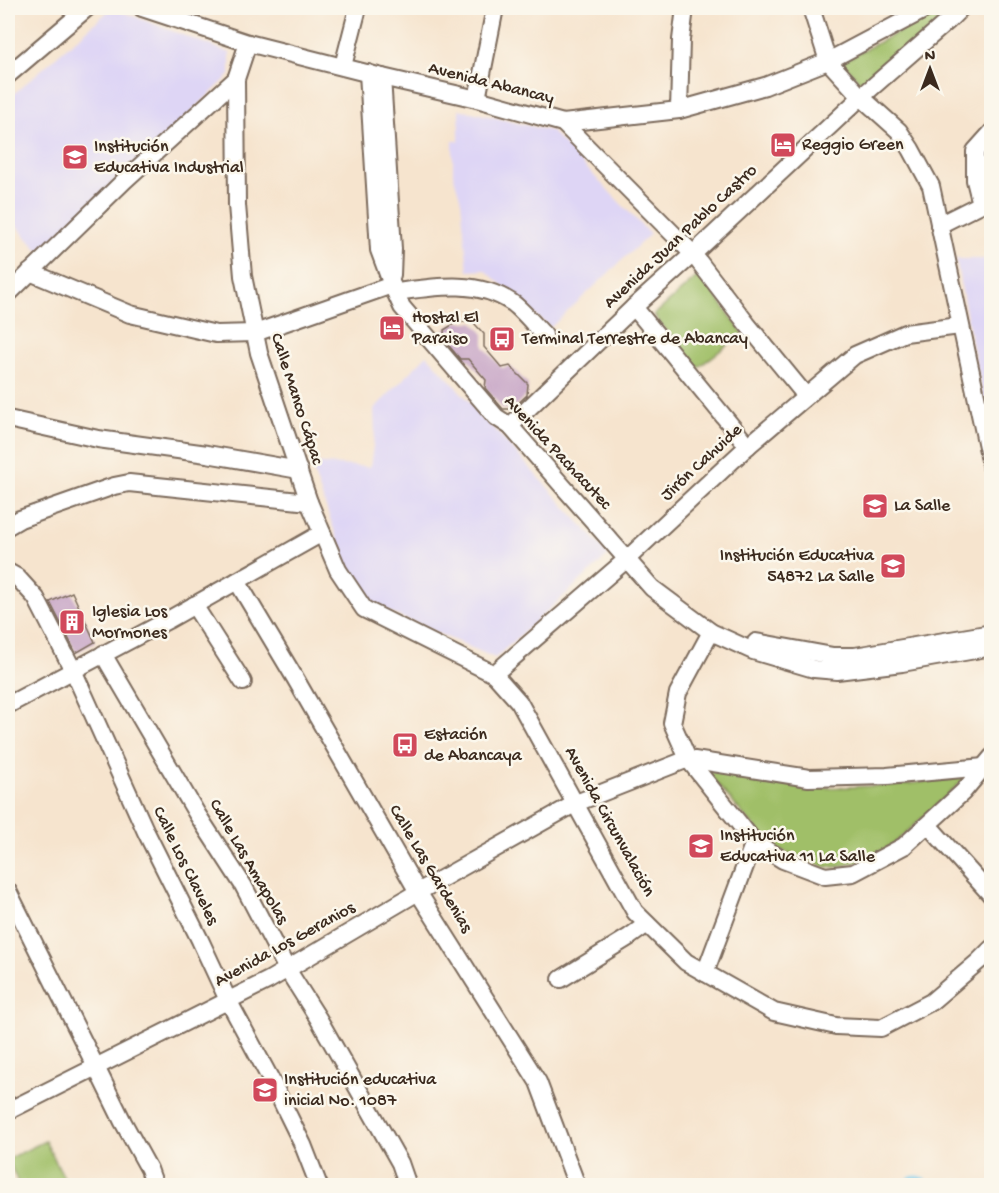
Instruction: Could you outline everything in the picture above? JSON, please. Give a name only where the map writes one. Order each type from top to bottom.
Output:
[{"type":"street","points":[[8,75],[87,8]]},
{"type":"street","name":"Avenida Abancay","points":[[142,8],[248,43],[477,99],[563,123],[679,110],[765,86],[828,61],[928,8]]},
{"type":"street","points":[[344,66],[358,8]]},
{"type":"street","points":[[477,99],[495,8]]},
{"type":"street","points":[[679,110],[681,40],[685,8]]},
{"type":"street","points":[[811,8],[828,61],[861,97],[898,131],[911,149],[931,186],[992,471]]},
{"type":"street","name":"Avenida Juan Pablo Castro","points":[[510,426],[634,307],[961,8]]},
{"type":"street","name":"Calle Manco Cápac","points":[[248,43],[236,79],[237,205],[243,276],[259,353],[309,502],[338,570],[364,609],[494,674]]},
{"type":"street","name":"Avenida Pachacutec","points":[[375,75],[380,250],[402,307],[496,417],[510,426],[652,588],[711,632],[753,651],[814,669],[837,671],[902,663],[992,647]]},
{"type":"street","points":[[8,294],[125,180],[236,79]]},
{"type":"street","points":[[563,123],[693,254],[806,396]]},
{"type":"street","points":[[939,225],[986,205],[975,180],[975,151],[992,132]]},
{"type":"street","points":[[30,272],[130,314],[216,334],[255,333],[394,289],[465,286],[491,292],[512,302],[544,335]]},
{"type":"street","points":[[634,307],[748,446]]},
{"type":"street","name":"Jirón Cahuide","points":[[494,674],[627,560],[748,446],[855,355],[905,333],[960,326]]},
{"type":"street","points":[[8,419],[98,439],[299,470]]},
{"type":"street","points":[[8,526],[20,519],[114,486],[129,483],[309,502]]},
{"type":"street","points":[[8,705],[322,533]]},
{"type":"street","name":"Calle Los Claveles","points":[[8,572],[17,577],[36,598],[73,670],[146,832],[228,1000],[303,1145],[319,1185]]},
{"type":"street","name":"Calle Las Gardenias","points":[[237,581],[418,892],[538,1082],[576,1183]]},
{"type":"street","points":[[194,605],[243,682]]},
{"type":"street","points":[[711,632],[678,693],[672,723],[688,759],[754,842],[783,860],[825,876],[853,873],[904,846],[963,792],[988,762]]},
{"type":"street","name":"Avenida Pachacutec","points":[[711,632],[833,657],[876,653],[992,633]]},
{"type":"street","name":"Calle Las Amapolas","points":[[104,654],[197,814],[243,885],[287,969],[318,1018],[400,1163],[408,1185]]},
{"type":"street","name":"Avenida Circunvalación","points":[[494,674],[519,702],[635,912],[686,962],[774,1012],[836,1026],[881,1028],[931,1002],[992,948]]},
{"type":"street","points":[[688,759],[809,778],[887,776],[988,762]]},
{"type":"street","name":"Avenida Los Geranios","points":[[8,1111],[287,969],[576,803],[688,759]]},
{"type":"street","points":[[928,825],[992,896]]},
{"type":"street","points":[[705,973],[754,842]]},
{"type":"street","points":[[8,891],[155,1185]]},
{"type":"street","points":[[561,979],[647,924]]},
{"type":"shaded area","name":"Institución Educativa Industrial","points":[[112,8],[230,53],[230,75],[41,254],[8,216],[8,99]]},
{"type":"shaded area","points":[[459,109],[551,131],[650,234],[550,328],[485,270],[468,271],[461,201],[453,174],[453,141],[459,141]]},
{"type":"shaded area","points":[[956,259],[991,259],[991,438],[967,317]]},
{"type":"shaded area","points":[[427,355],[609,555],[495,658],[359,599],[310,463],[370,467],[375,432],[374,409]]},
{"type":"green space","points":[[944,8],[953,8],[867,89],[841,62]]},
{"type":"green space","points":[[991,147],[991,199],[990,199],[983,157]]},
{"type":"green space","points":[[700,274],[743,333],[695,370],[654,315]]},
{"type":"green space","points":[[705,770],[747,779],[822,788],[900,785],[968,776],[897,841],[872,858],[839,867],[825,867],[776,848],[747,819]]},
{"type":"green space","points":[[45,1141],[68,1185],[19,1185],[8,1159]]},
{"type":"building","points":[[457,322],[473,322],[484,334],[484,347],[502,368],[510,366],[528,384],[527,395],[512,409],[503,409],[485,388],[486,380],[468,359],[460,359],[445,341],[444,330]]},
{"type":"building","name":"Iglesia Los Mormones","points":[[72,592],[95,642],[76,653],[50,602]]},
{"type":"place","name":"Reggio Green","points":[[783,145]]},
{"type":"place","name":"Institución Educativa Industrial","points":[[75,157]]},
{"type":"place","name":"Hostal El Paraiso","points":[[392,328]]},
{"type":"place","name":"Terminal Terrestre de Abancay","points":[[502,339]]},
{"type":"place","name":"La Salle","points":[[875,506]]},
{"type":"place","name":"Institución Educativa 54872 La Salle","points":[[893,566]]},
{"type":"place","name":"Iglesia Los Mormones","points":[[72,622]]},
{"type":"place","name":"Estación de Abancaya","points":[[405,745]]},
{"type":"place","name":"Institución Educativa 11 La Salle","points":[[701,846]]},
{"type":"place","name":"Institución educativa inicial No. 1087","points":[[265,1090]]}]
